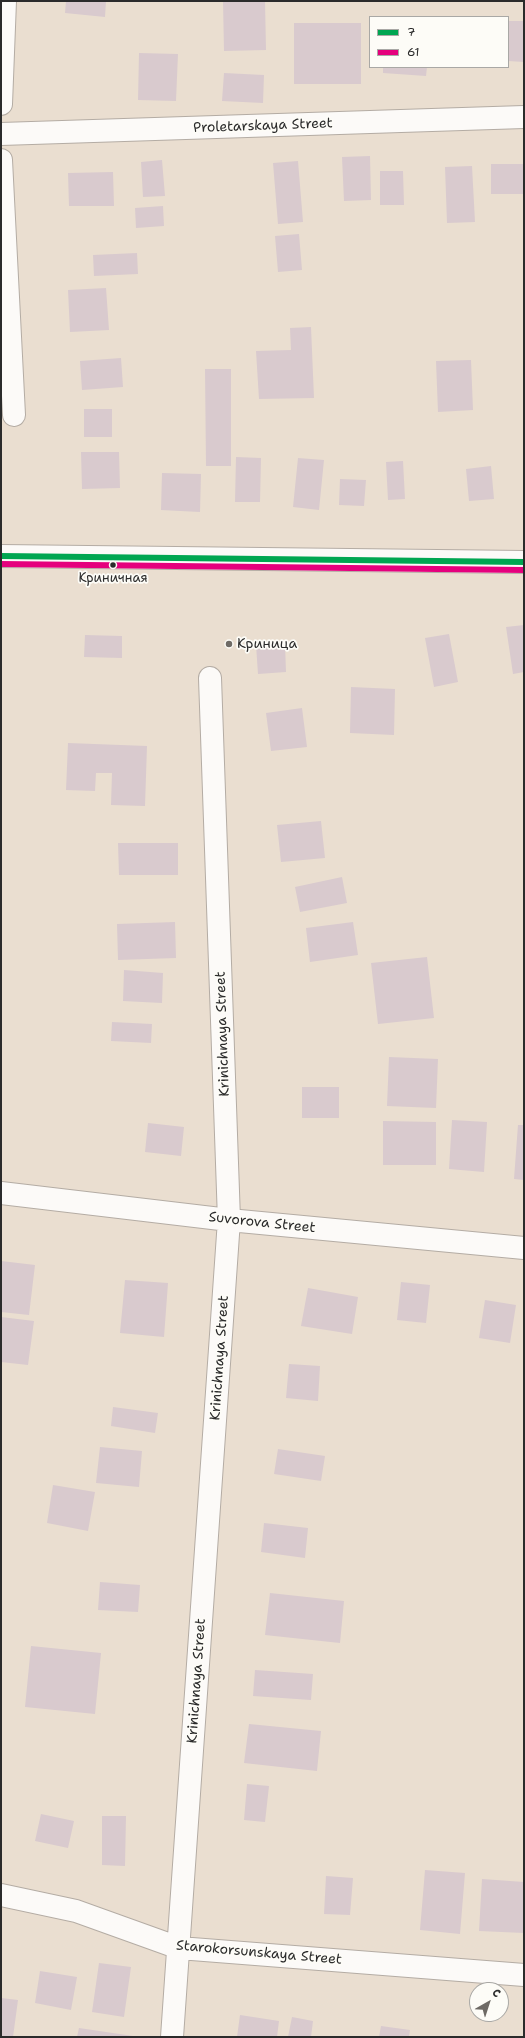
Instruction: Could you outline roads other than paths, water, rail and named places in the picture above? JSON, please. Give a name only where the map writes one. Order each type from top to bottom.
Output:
[{"type":"street","points":[[1,104],[5,1]]},
{"type":"street","name":"Proletarskaya Street","points":[[1,134],[524,117]]},
{"type":"street","points":[[1,160],[14,415]]},
{"type":"street","points":[[1,556],[524,562]]},
{"type":"street","name":"Krinichnaya Street","points":[[172,2037],[229,1220],[210,678]]},
{"type":"street","name":"Suvorova Street","points":[[1,1193],[229,1220],[524,1248]]},
{"type":"street","name":"Starokorsunskaya Street","points":[[1,1895],[76,1911],[179,1948],[524,1976]]},
{"type":"place","name":"Криничная","points":[[113,565]]},
{"type":"place","name":"Криница","points":[[229,644]]}]
